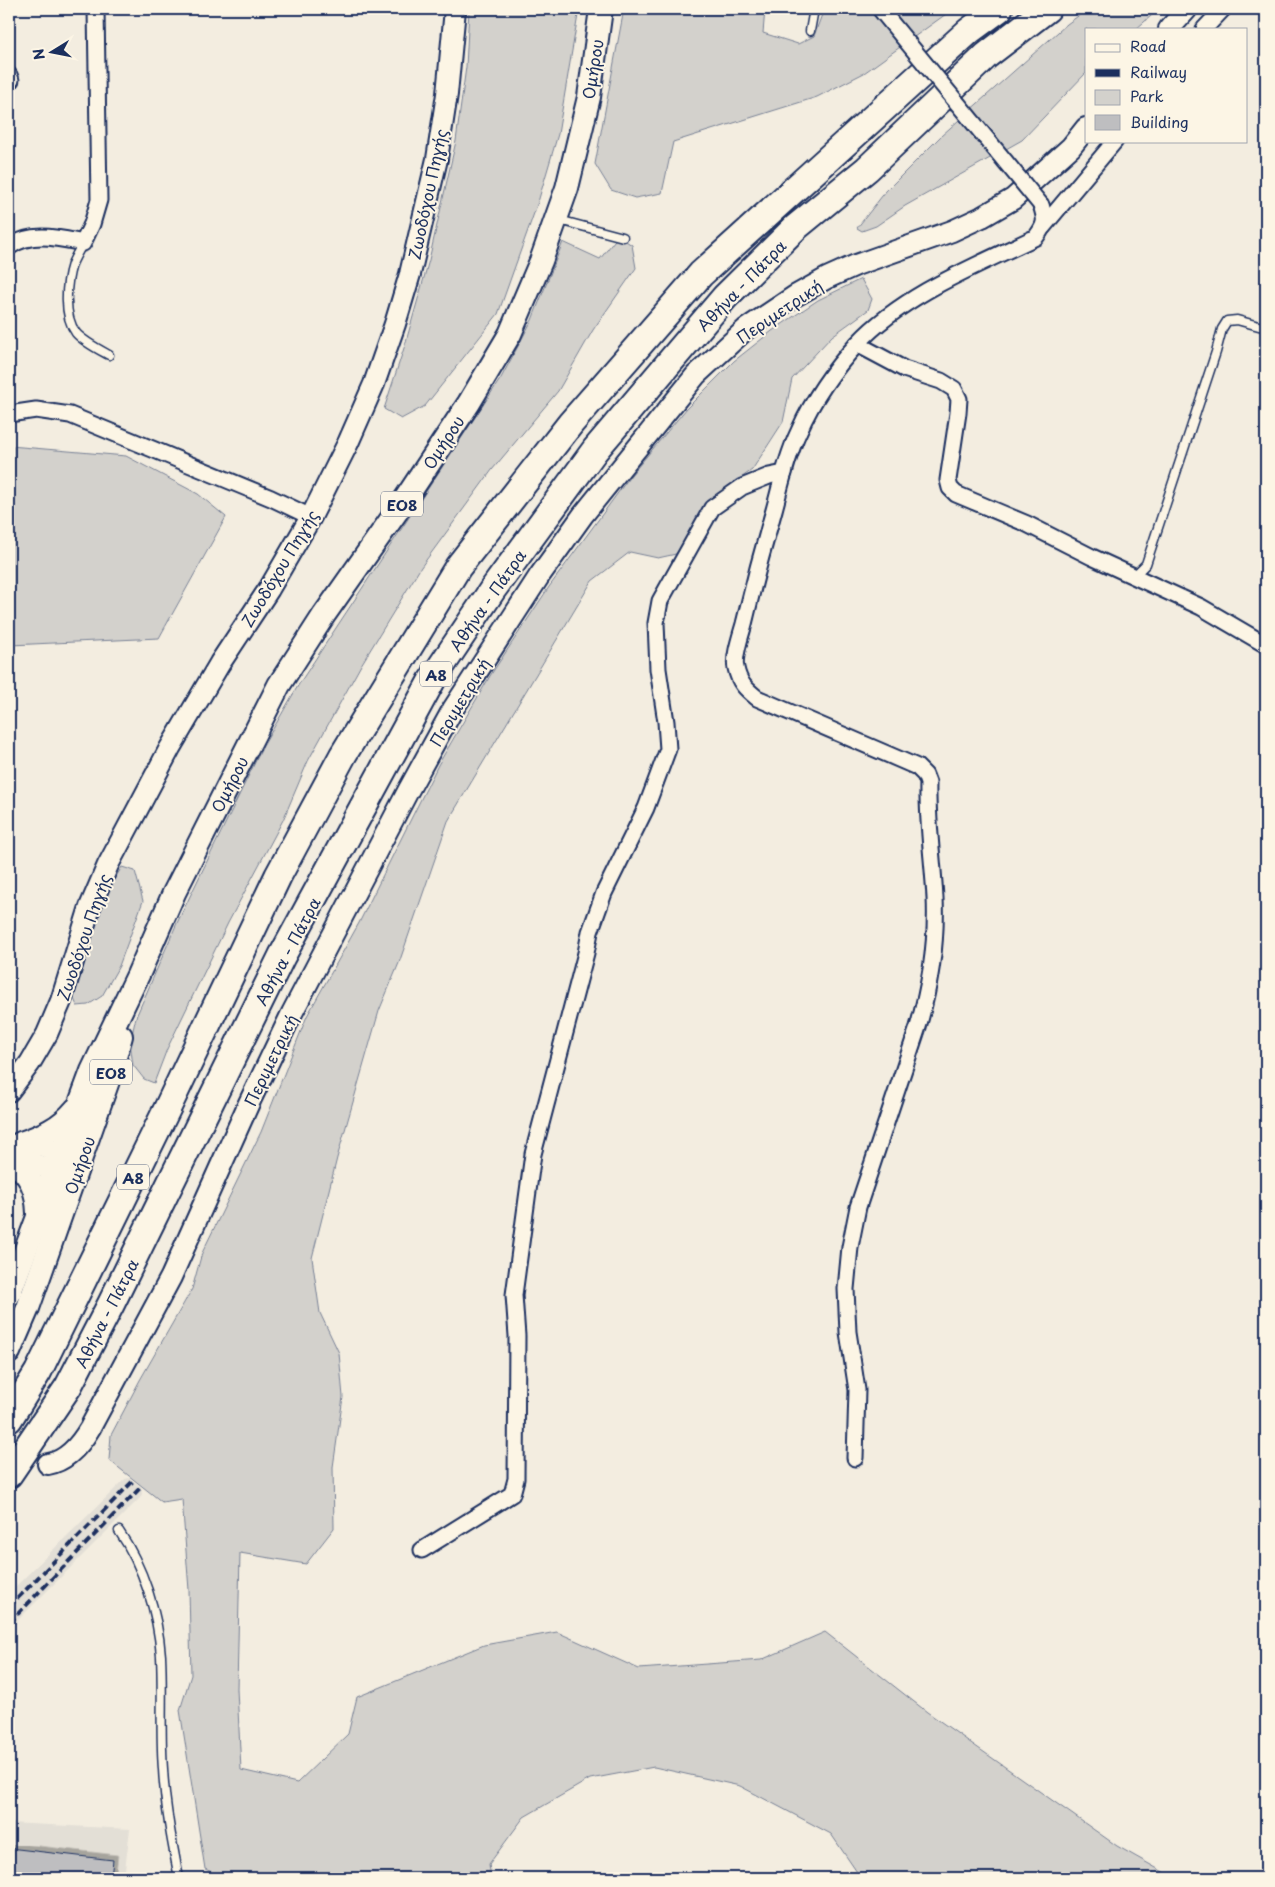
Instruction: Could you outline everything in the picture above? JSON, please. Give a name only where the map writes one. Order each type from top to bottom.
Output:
[{"type":"highway","name":"Αθήνα - Πάτρα","points":[[9,1419],[38,1372],[168,1109],[278,876],[343,755],[458,567],[571,423],[700,274],[969,31],[999,9]]},
{"type":"highway","name":"Αθήνα - Πάτρα","points":[[9,1474],[68,1387],[111,1304],[282,956],[432,680],[493,589],[595,450],[725,297],[795,228],[867,169],[987,55],[1047,9]]},
{"type":"main road","name":"Ομήρου","points":[[9,1352],[28,1308],[67,1168],[80,1103],[92,1071],[138,975],[174,893],[279,685],[324,615],[402,504],[469,403],[506,342],[518,316],[557,220],[567,188],[589,97],[601,9]]},
{"type":"main road","name":"Ομήρου","points":[[9,1295],[38,1218],[67,1168],[109,1078],[138,975]]},
{"type":"main road","points":[[38,1218],[35,1188],[28,1176],[18,1166],[12,1152],[57,1128],[68,1119],[80,1103]]},
{"type":"street","points":[[9,247],[23,239],[53,237],[83,243],[92,224],[99,200],[96,9]]},
{"type":"street","name":"Ζωοδόχου Πηγής","points":[[9,1091],[47,1034],[61,1001],[90,907],[108,865],[170,748],[215,672],[269,589],[311,517],[348,443],[374,384],[405,291],[437,159],[447,94],[455,9]]},
{"type":"street","points":[[880,9],[1041,205],[1045,218],[1043,227]]},
{"type":"street","points":[[1170,28],[1187,9]]},
{"type":"street","points":[[1205,28],[1223,9]]},
{"type":"street","name":"Περιμετρική","points":[[48,1464],[55,1463],[75,1449],[90,1428],[171,1277],[249,1103],[292,1013],[412,783],[453,709],[540,575],[583,516],[696,375],[746,330],[827,278],[856,265],[952,231],[982,217],[1013,199],[1070,147],[1085,129]]},
{"type":"street","points":[[855,1458],[856,1390],[848,1332],[846,1289],[850,1247],[858,1207],[920,1020],[929,979],[933,950],[935,900],[928,784],[925,775],[917,767],[781,710],[757,698],[742,686],[735,666],[739,644],[784,473],[798,432],[826,382],[858,344],[888,317],[905,305],[955,276],[1036,237],[1114,142]]},
{"type":"street","points":[[858,344],[904,369],[941,381],[954,389],[958,399],[958,413],[948,480],[950,488],[956,494],[1027,524],[1092,557],[1135,575],[1201,607],[1266,645]]},
{"type":"street","points":[[9,414],[36,410],[70,415],[271,498],[311,517]]},
{"type":"street","points":[[422,1550],[512,1494],[516,1479],[517,1336],[514,1295],[532,1154],[590,932],[604,893],[646,808],[668,749],[658,669],[656,623],[660,601],[712,508],[742,487],[769,476],[784,473]]},
{"type":"street","points":[[12,1152],[32,1143],[42,1145],[67,1168]]},
{"type":"lane","points":[[810,31],[814,9]]},
{"type":"lane","points":[[557,220],[623,237]]},
{"type":"lane","points":[[83,243],[73,262],[70,273],[68,292],[69,314],[74,329],[80,337],[109,355]]},
{"type":"lane","points":[[1135,575],[1146,564],[1213,362],[1222,329],[1227,321],[1237,320],[1266,328]]},
{"type":"lane","points":[[119,1530],[128,1544],[146,1586],[161,1654],[163,1770],[179,1878]]},
{"type":"shaded area","points":[[129,1478],[141,1487],[142,1494],[140,1498],[9,1629],[9,1593],[125,1479]]},
{"type":"shaded area","points":[[9,1823],[130,1829],[124,1878],[9,1878]]},
{"type":"green space","points":[[469,9],[579,9],[558,134],[538,202],[498,314],[425,406],[401,419],[384,409],[405,345],[429,260],[456,141],[466,67]]},
{"type":"green space","points":[[624,9],[765,9],[763,33],[798,44],[814,36],[824,9],[953,9],[864,73],[817,97],[673,142],[662,193],[635,198],[611,190],[595,164]]},
{"type":"green space","points":[[1088,9],[1159,9],[1137,28],[1085,28],[1085,74],[1022,140],[905,206],[876,226],[862,231],[857,228],[886,191],[941,136],[1067,24]]},
{"type":"green space","points":[[618,236],[632,245],[636,268],[593,330],[558,391],[492,470],[421,567],[361,665],[308,761],[283,820],[228,923],[167,1049],[154,1083],[144,1079],[133,1065],[130,1043],[136,1017],[177,923],[262,748],[299,684],[501,378],[532,320],[563,242],[600,259]]},
{"type":"green space","points":[[861,279],[872,299],[868,310],[832,336],[792,379],[783,422],[752,470],[720,493],[676,554],[658,558],[630,552],[592,581],[448,821],[399,963],[379,1011],[337,1158],[312,1258],[320,1313],[339,1353],[343,1397],[333,1467],[334,1528],[306,1564],[240,1553],[237,1689],[241,1770],[297,1783],[348,1734],[357,1697],[484,1645],[557,1632],[639,1669],[761,1660],[825,1632],[927,1712],[1117,1846],[1174,1878],[861,1878],[831,1834],[740,1786],[654,1767],[590,1779],[524,1817],[489,1864],[491,1878],[226,1878],[205,1869],[180,1710],[191,1675],[189,1590],[182,1499],[162,1502],[109,1460],[111,1435],[192,1289],[202,1253],[261,1132],[307,1016],[359,923],[438,765],[490,676],[549,587],[631,475],[687,408],[734,361],[772,331],[818,300]]},
{"type":"green space","points":[[10,446],[126,456],[198,494],[226,517],[159,638],[11,645]]},
{"type":"green space","points":[[122,867],[135,871],[143,901],[119,966],[102,996],[88,1005],[77,1006],[73,996],[89,941],[105,894]]},
{"type":"building","points":[[9,1848],[113,1860],[111,1878],[9,1878]]},
{"type":"railway","points":[[9,1607],[133,1481]]},
{"type":"railway","points":[[9,1623],[141,1487]]}]
